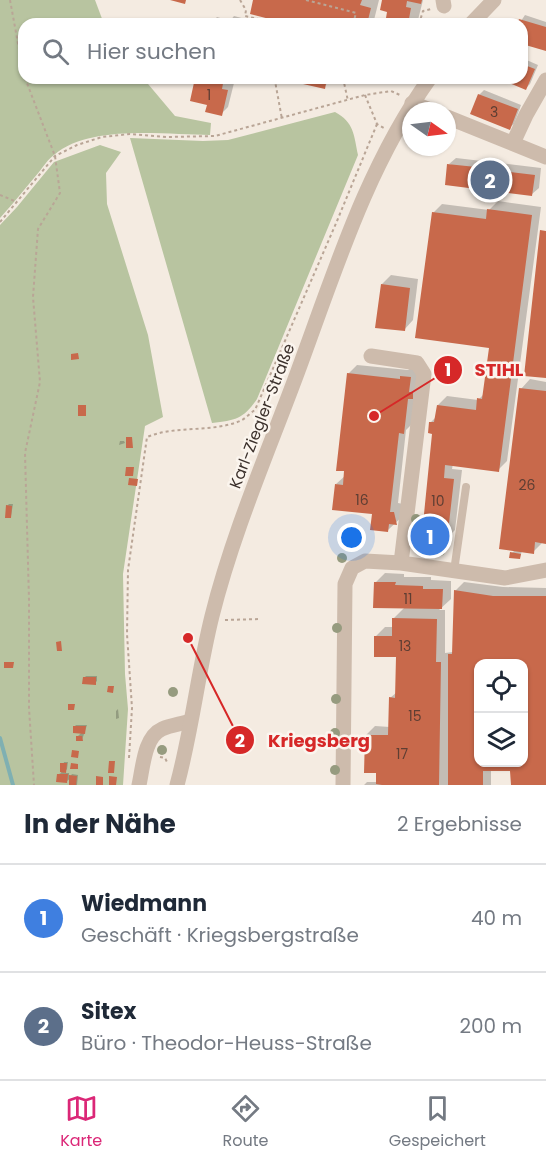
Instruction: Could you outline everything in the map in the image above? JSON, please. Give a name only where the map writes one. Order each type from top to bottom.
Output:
[{"type":"street","points":[[477,18],[494,0]]},
{"type":"street","points":[[513,143],[546,80]]},
{"type":"street","name":"Karl-Ziegler-Straße","points":[[413,102],[426,84]]},
{"type":"street","name":"Karl-Ziegler-Straße","points":[[179,778],[222,577],[346,243],[374,173],[402,121]]},
{"type":"street","points":[[456,121],[546,157]]},
{"type":"street","points":[[371,356],[417,363],[424,374],[401,563]]},
{"type":"street","points":[[343,785],[345,584],[352,568],[366,561],[401,563],[505,578],[546,570]]},
{"type":"street","points":[[141,777],[153,736],[160,730],[190,721]]},
{"type":"lane","points":[[454,572],[466,487]]},
{"type":"path","points":[[9,0],[18,46]]},
{"type":"path","points":[[240,0],[246,10],[245,16],[254,18]]},
{"type":"path","points":[[306,0],[356,13],[355,18]]},
{"type":"path","points":[[421,18],[423,11],[444,3]]},
{"type":"path","points":[[27,84],[55,156],[60,193],[38,229],[33,297],[40,382],[25,453],[28,529],[29,708],[34,785]]},
{"type":"path","points":[[276,84],[282,118]]},
{"type":"path","points":[[344,84],[348,101]]},
{"type":"path","points":[[0,222],[55,156],[78,144],[102,137],[130,134],[166,137],[216,136],[365,95],[391,91],[410,102]]},
{"type":"path","points":[[128,763],[132,708],[128,634],[128,570],[147,437],[159,432],[196,429],[241,421],[255,410],[337,221],[376,124],[365,95]]},
{"type":"path","points":[[0,195],[17,202]]},
{"type":"path","points":[[212,618],[261,619]]},
{"type":"path","points":[[141,777],[154,770],[158,757],[162,757],[179,778]]},
{"type":"green space","points":[[0,0],[95,0],[102,18],[18,18],[18,84],[148,84],[175,116],[211,123],[210,135],[129,133],[87,139],[69,145],[50,159],[0,218]]},
{"type":"green space","points":[[335,112],[350,125],[358,155],[257,399],[243,415],[227,421],[212,423],[130,138],[228,140]]},
{"type":"green space","points":[[100,145],[121,152],[106,173],[107,204],[148,335],[163,417],[145,426],[123,574],[128,709],[123,785],[0,785],[0,225],[54,162]]},
{"type":"building","points":[[170,0],[186,0],[185,4]]},
{"type":"building","points":[[253,0],[362,0],[360,5],[371,8],[368,18],[266,18],[250,14]]},
{"type":"building","points":[[382,0],[422,0],[421,4],[407,1],[406,7],[411,8],[409,18],[386,18],[387,12],[380,10]]},
{"type":"building","points":[[528,22],[546,27],[546,51],[528,46]]},
{"type":"building","points":[[528,66],[535,69],[526,90],[512,84],[528,84]]},
{"type":"building","points":[[194,84],[223,84],[222,89],[228,90],[222,116],[205,112],[207,105],[190,101]]},
{"type":"building","points":[[303,84],[326,84],[325,89]]},
{"type":"building","points":[[478,94],[518,109],[510,130],[470,114]]},
{"type":"building","points":[[447,164],[476,167],[477,164],[487,165],[486,169],[535,175],[532,196],[445,185]]},
{"type":"building","points":[[487,209],[532,215],[499,472],[445,465],[444,478],[454,479],[447,541],[442,540],[441,543],[427,541],[422,534],[432,434],[428,433],[429,422],[434,422],[437,405],[476,410],[477,398],[482,399],[489,348],[415,338],[432,212],[486,219]]},
{"type":"building","points":[[540,230],[546,231],[546,378],[524,376]]},
{"type":"building","points":[[381,284],[410,288],[405,331],[375,328]]},
{"type":"building","points":[[78,353],[79,359],[71,360],[71,354]]},
{"type":"building","points":[[347,373],[400,379],[400,376],[411,377],[409,392],[413,392],[413,399],[408,399],[404,434],[399,433],[390,512],[394,512],[397,525],[389,524],[388,532],[370,530],[372,514],[332,510],[335,484],[343,485],[344,471],[336,471]]},
{"type":"building","points":[[519,388],[546,391],[546,544],[535,542],[534,554],[499,549]]},
{"type":"building","points":[[78,405],[86,405],[86,416],[78,416]]},
{"type":"building","points":[[126,437],[132,437],[133,448],[126,448]]},
{"type":"building","points":[[126,467],[134,467],[133,476],[125,476]]},
{"type":"building","points":[[129,478],[138,479],[137,486],[128,485]]},
{"type":"building","points":[[6,505],[12,506],[11,518],[5,518]]},
{"type":"building","points":[[510,552],[521,554],[520,559],[509,558]]},
{"type":"building","points":[[374,582],[396,582],[395,585],[443,589],[442,609],[373,608]]},
{"type":"building","points":[[454,590],[493,596],[546,596],[546,785],[511,785],[510,771],[483,771],[483,785],[448,785],[448,654],[452,654]]},
{"type":"building","points":[[392,618],[437,619],[436,662],[441,662],[439,785],[382,785],[376,784],[376,773],[364,773],[365,735],[388,735],[389,697],[395,698],[396,657],[374,657],[374,636],[392,636]]},
{"type":"building","points":[[61,641],[62,651],[57,651],[56,642]]},
{"type":"building","points":[[4,662],[14,662],[13,668],[4,668]]},
{"type":"building","points":[[83,677],[96,677],[96,685],[82,684]]},
{"type":"building","points":[[108,686],[114,686],[113,693],[107,692]]},
{"type":"building","points":[[68,704],[75,704],[74,710],[68,710]]},
{"type":"building","points":[[73,726],[86,726],[85,734],[73,733]]},
{"type":"building","points":[[76,736],[82,736],[83,741],[76,741]]},
{"type":"building","points":[[72,750],[79,751],[78,758],[71,757]]},
{"type":"building","points":[[109,761],[115,761],[114,773],[108,773]]},
{"type":"building","points":[[60,763],[67,763],[66,773],[60,772]]},
{"type":"building","points":[[71,763],[78,764],[78,769],[70,769]]},
{"type":"building","points":[[57,774],[68,774],[67,783],[56,782]]},
{"type":"building","points":[[69,775],[77,776],[76,785],[69,785]]},
{"type":"building","points":[[96,776],[103,777],[103,785],[96,785]]},
{"type":"building","points":[[109,776],[117,777],[116,785],[109,785]]},
{"type":"waterway","points":[[0,738],[13,785]]},
{"type":"place","name":"Sitex","points":[[490,180]]},
{"type":"place","name":"STIHL","points":[[374,416]]},
{"type":"place","name":"Wiedmann","points":[[430,536]]},
{"type":"place","name":"Kriegsberg","points":[[188,638]]}]
